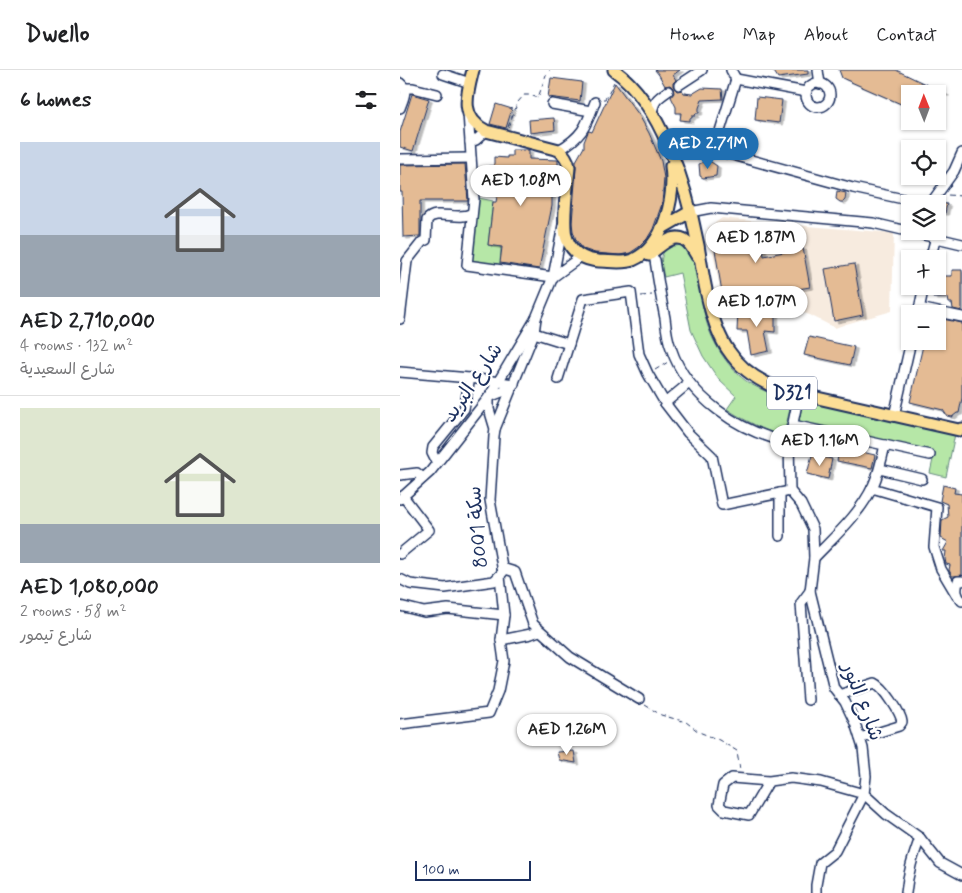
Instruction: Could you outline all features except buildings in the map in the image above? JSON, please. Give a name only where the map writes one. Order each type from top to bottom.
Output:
[{"type":"main road","points":[[473,70],[467,105],[473,121],[480,128],[559,150],[564,154],[569,166],[565,215],[566,238],[572,250],[580,256]]},
{"type":"main road","name":"D321","points":[[617,72],[640,96],[652,113],[668,147],[684,188],[713,316],[721,339],[728,351],[745,370],[756,378],[782,390],[961,431]]},
{"type":"main road","name":"D321","points":[[632,260],[650,246],[662,228],[670,206],[673,180],[668,147]]},
{"type":"main road","points":[[662,228],[690,212]]},
{"type":"main road","name":"D321","points":[[580,256],[590,260],[619,262],[638,260],[647,258],[668,240],[676,238],[690,244],[700,262]]},
{"type":"street","points":[[679,85],[702,70]]},
{"type":"street","points":[[731,70],[736,79],[716,144],[718,151],[853,188],[926,204],[931,203],[954,171],[962,153]]},
{"type":"street","points":[[818,70],[820,84]]},
{"type":"street","points":[[443,74],[470,82]]},
{"type":"street","points":[[736,79],[806,92]]},
{"type":"street","points":[[813,84],[820,84],[826,87],[829,92],[829,99],[825,105],[812,106],[807,101],[806,92],[813,84]]},
{"type":"street","points":[[400,108],[405,95],[402,86],[437,94]]},
{"type":"street","points":[[652,113],[658,98],[668,91]]},
{"type":"street","points":[[640,96],[658,98]]},
{"type":"street","points":[[559,150],[572,142],[585,127],[595,102]]},
{"type":"street","points":[[552,104],[592,111]]},
{"type":"street","points":[[468,111],[474,192],[467,266],[553,277],[580,256]]},
{"type":"street","points":[[470,142],[482,136],[486,130]]},
{"type":"street","points":[[400,159],[470,158]]},
{"type":"street","points":[[690,212],[711,208],[873,223],[901,227]]},
{"type":"street","points":[[400,319],[403,260],[426,240],[427,220],[430,216],[434,215],[464,216],[472,213]]},
{"type":"street","name":"شارع البريد","points":[[400,554],[429,530],[402,498],[437,463],[489,397],[536,318],[553,277],[565,215]]},
{"type":"street","points":[[946,237],[962,244]]},
{"type":"street","points":[[655,260],[671,348],[689,382],[719,411],[736,422],[753,432],[776,440],[789,442]]},
{"type":"street","points":[[558,379],[583,299],[631,292],[639,354],[665,403],[688,433],[712,456],[722,505],[790,491],[789,442],[799,394]]},
{"type":"street","points":[[946,315],[962,317]]},
{"type":"street","name":"سكة 8001","points":[[400,579],[410,584],[445,588],[494,582],[501,572],[490,500],[495,429],[534,333],[536,318]]},
{"type":"street","points":[[534,333],[569,344]]},
{"type":"street","points":[[894,416],[909,350]]},
{"type":"street","points":[[400,372],[470,378],[513,386]]},
{"type":"street","points":[[437,463],[432,453],[433,447],[464,409],[470,378]]},
{"type":"street","points":[[665,403],[689,382]]},
{"type":"street","points":[[495,429],[488,409],[489,397],[513,386]]},
{"type":"street","points":[[793,425],[930,455]]},
{"type":"street","points":[[814,558],[856,513],[872,488],[880,469],[885,445]]},
{"type":"street","points":[[880,469],[922,479]]},
{"type":"street","points":[[400,475],[417,473],[423,478]]},
{"type":"street","points":[[872,488],[937,507],[934,547],[940,569],[960,599]]},
{"type":"street","name":"شارع النور","points":[[790,491],[801,504],[813,529],[814,558],[810,591],[834,688],[840,695],[855,723],[863,748],[866,776],[864,794]]},
{"type":"street","points":[[780,493],[780,536]]},
{"type":"street","points":[[400,724],[489,713],[498,691],[504,661],[501,640],[504,615],[501,572],[515,572],[533,624],[539,631],[570,657],[639,699]]},
{"type":"street","points":[[960,599],[956,588],[958,581],[962,581]]},
{"type":"street","points":[[808,700],[801,603],[810,591]]},
{"type":"street","points":[[400,606],[424,612],[448,609],[504,615]]},
{"type":"street","points":[[501,640],[539,631]]},
{"type":"street","points":[[840,695],[875,683],[884,690],[901,717],[902,722],[899,726],[860,738]]},
{"type":"street","points":[[769,781],[749,815],[724,810],[719,805],[723,785],[732,778],[769,781],[791,778],[821,782],[864,794],[886,814],[920,838],[940,863],[962,875]]},
{"type":"street","points":[[816,893],[820,863],[835,851],[864,794]]},
{"type":"street","points":[[906,893],[912,858],[920,838]]},
{"type":"path","points":[[505,136],[518,102],[524,95],[538,98],[547,72],[550,70]]},
{"type":"path","points":[[595,102],[605,99],[617,72]]},
{"type":"path","points":[[937,194],[962,196]]},
{"type":"path","points":[[631,298],[660,293]]},
{"type":"path","points":[[648,374],[675,358]]},
{"type":"path","points":[[639,699],[643,704],[661,715],[686,722],[699,732],[719,740],[737,751],[743,779]]},
{"type":"shaded area","points":[[722,218],[781,224],[783,228],[792,228],[794,225],[894,233],[892,311],[835,328],[810,315],[778,305],[723,304],[708,228]]},
{"type":"green space","points":[[479,198],[493,201],[488,245],[501,247],[500,265],[472,262]]},
{"type":"green space","points":[[681,245],[688,249],[694,262],[706,320],[712,338],[722,355],[735,371],[749,383],[792,401],[783,437],[727,409],[736,396],[719,380],[703,356],[691,330],[680,273],[664,277],[662,270],[662,257],[665,251],[669,247]]},
{"type":"green space","points":[[803,401],[955,434],[946,477],[930,473],[934,455],[798,425]]}]
